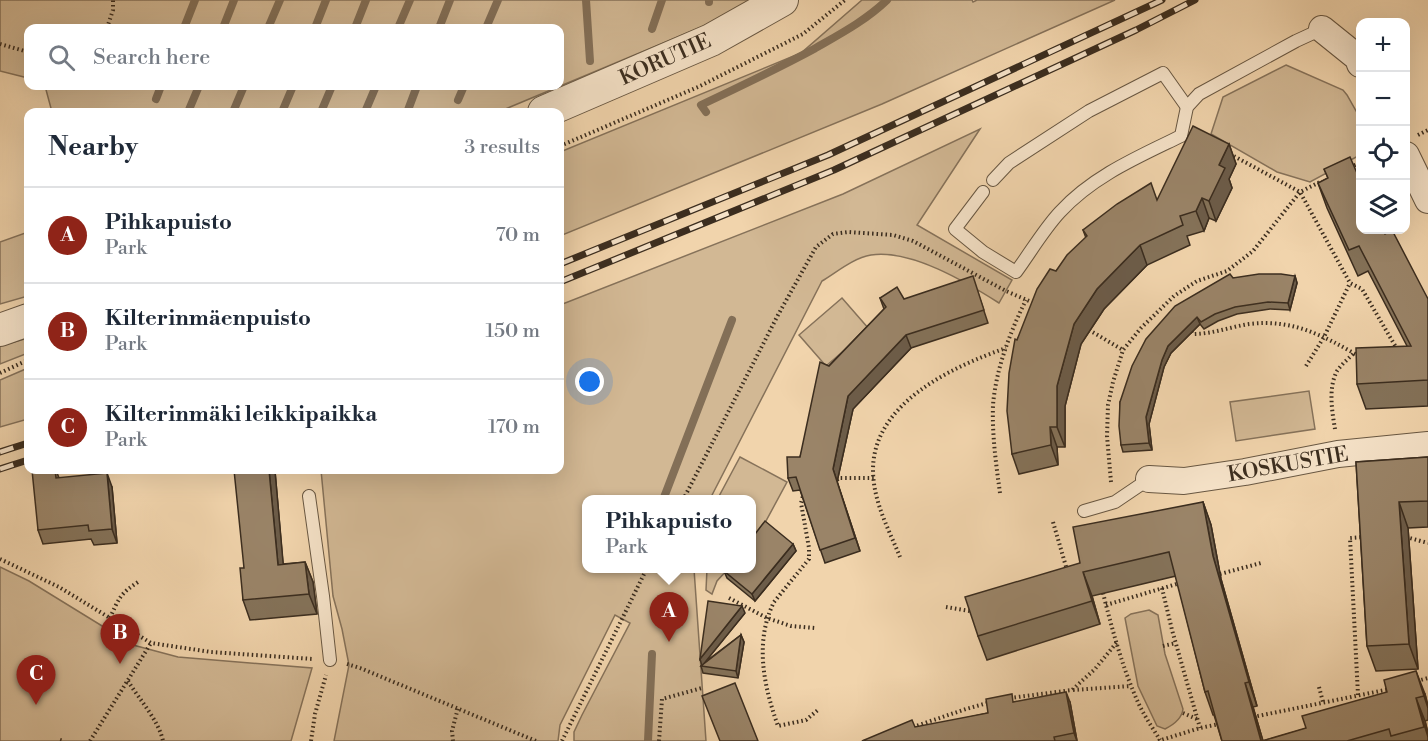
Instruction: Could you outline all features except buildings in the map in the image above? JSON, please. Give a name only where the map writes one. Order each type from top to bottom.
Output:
[{"type":"street","name":"KORUTIE","points":[[553,108],[711,40],[782,0]]},
{"type":"street","points":[[1322,28],[1356,56]]},
{"type":"street","points":[[1410,163],[1428,200]]},
{"type":"street","points":[[0,321],[24,319]]},
{"type":"street","points":[[0,330],[24,321]]},
{"type":"street","name":"KOSKUSTIE","points":[[1149,479],[1184,481],[1338,454],[1428,445]]},
{"type":"lane","points":[[983,192],[955,229],[983,252],[1016,272],[1059,213],[1085,187],[1125,162],[1181,136],[1187,106],[1199,94],[1322,28]]},
{"type":"lane","points":[[993,180],[1008,163],[1089,111],[1163,73],[1187,106]]},
{"type":"lane","points":[[1084,511],[1115,502],[1149,479]]},
{"type":"lane","points":[[309,496],[330,660]]},
{"type":"path","points":[[108,24],[113,10],[113,0]]},
{"type":"path","points":[[564,144],[698,87],[803,34],[845,0]]},
{"type":"path","points":[[0,44],[24,51]]},
{"type":"path","points":[[1220,149],[1300,192],[1350,283],[1362,290],[1397,349],[1388,352]]},
{"type":"path","points":[[1349,168],[1356,165]]},
{"type":"path","points":[[1110,474],[1107,436],[1108,405],[1123,350],[1141,328],[1174,296],[1197,281],[1227,271],[1252,251],[1300,192],[1327,179]]},
{"type":"path","points":[[686,495],[778,315],[816,247],[833,234],[848,232],[893,235],[914,241],[1006,291],[1045,309]]},
{"type":"path","points":[[1306,366],[1324,337],[1350,283]]},
{"type":"path","points":[[1000,493],[994,451],[993,404],[1000,366],[1026,300]]},
{"type":"path","points":[[1167,303],[1173,310]]},
{"type":"path","points":[[1186,324],[1194,334],[1202,334],[1250,324],[1283,323],[1315,332],[1360,356],[1369,357]]},
{"type":"path","points":[[1089,330],[1123,350]]},
{"type":"path","points":[[900,557],[877,502],[873,470],[877,441],[890,417],[922,388],[978,358],[1006,348]]},
{"type":"path","points":[[1338,454],[1333,415],[1333,384],[1338,370],[1354,353]]},
{"type":"path","points":[[0,373],[24,362]]},
{"type":"path","points":[[828,483],[835,482],[838,478],[874,478]]},
{"type":"path","points":[[812,488],[802,496],[801,503],[810,548],[809,559],[774,603],[767,618],[763,636],[764,676],[778,726],[806,720],[819,709]]},
{"type":"path","points":[[1053,522],[1069,579]]},
{"type":"path","points":[[1397,535],[1428,543]]},
{"type":"path","points":[[1358,695],[1350,538],[1368,537]]},
{"type":"path","points":[[0,559],[59,587],[151,643],[211,652],[330,660],[360,668],[536,741]]},
{"type":"path","points":[[1220,574],[1261,563]]},
{"type":"path","points":[[562,741],[645,573]]},
{"type":"path","points":[[110,618],[124,591],[138,582]]},
{"type":"path","points":[[1106,605],[1180,584]]},
{"type":"path","points":[[1162,588],[1200,728]]},
{"type":"path","points":[[1103,593],[1131,686],[1159,741],[1223,723]]},
{"type":"path","points":[[729,598],[767,618],[791,626],[815,628]]},
{"type":"path","points":[[946,608],[973,612],[984,609]]},
{"type":"path","points":[[1072,690],[1095,669],[1117,642]]},
{"type":"path","points":[[92,741],[94,734],[151,643]]},
{"type":"path","points":[[1163,646],[1176,643]]},
{"type":"path","points":[[311,741],[315,714],[330,660]]},
{"type":"path","points":[[1411,683],[1428,678]]},
{"type":"path","points":[[128,681],[160,729],[163,741]]},
{"type":"path","points":[[903,730],[966,709],[1012,697],[1131,686]]},
{"type":"path","points":[[1319,687],[1323,702]]},
{"type":"path","points":[[659,741],[662,699],[702,688]]},
{"type":"path","points":[[1246,719],[1394,688]]},
{"type":"path","points":[[453,741],[452,731],[458,708]]},
{"type":"path","points":[[1183,712],[1198,719]]},
{"type":"shaded area","points":[[0,0],[750,0],[704,26],[564,84],[564,24],[24,24],[24,77],[0,71]]},
{"type":"shaded area","points":[[862,0],[972,0],[973,2],[977,0],[1115,0],[882,104],[564,234],[564,150],[801,53]]},
{"type":"shaded area","points":[[1286,65],[1343,90],[1356,111],[1356,157],[1310,182],[1277,172],[1211,134],[1223,97]]},
{"type":"shaded area","points":[[46,90],[551,90],[508,108],[51,108]]},
{"type":"shaded area","points":[[980,129],[917,225],[1012,280],[999,303],[955,277],[920,262],[887,254],[858,259],[822,281],[712,495],[582,495],[582,573],[694,573],[706,741],[574,741],[574,732],[582,715],[630,623],[615,615],[560,725],[558,741],[334,741],[349,665],[333,596],[321,474],[564,474],[564,303],[843,194]]},
{"type":"shaded area","points":[[24,233],[24,297],[0,304],[0,242]]},
{"type":"shaded area","points":[[842,298],[869,329],[826,366],[799,335]]},
{"type":"shaded area","points":[[24,339],[24,355],[0,364],[0,346]]},
{"type":"shaded area","points":[[24,370],[24,420],[0,427],[0,380]]},
{"type":"shaded area","points":[[1309,391],[1315,429],[1236,441],[1230,402]]},
{"type":"shaded area","points":[[740,457],[787,482],[756,537],[756,495],[720,495]]},
{"type":"shaded area","points":[[0,567],[29,581],[133,645],[178,657],[312,668],[291,741],[0,741]]},
{"type":"shaded area","points":[[707,573],[724,573],[717,581],[712,594],[706,590]]},
{"type":"shaded area","points":[[1149,610],[1158,615],[1165,654],[1183,709],[1177,721],[1165,729],[1157,726],[1138,686],[1125,618],[1131,614]]},
{"type":"waterway","points":[[186,24],[195,0]]},
{"type":"waterway","points":[[225,24],[234,0]]},
{"type":"waterway","points":[[270,24],[280,0]]},
{"type":"waterway","points":[[317,24],[326,0]]},
{"type":"waterway","points":[[357,24],[366,0]]},
{"type":"waterway","points":[[400,24],[410,0]]},
{"type":"waterway","points":[[441,24],[450,0]]},
{"type":"waterway","points":[[488,24],[498,0]]},
{"type":"waterway","points":[[586,0],[590,61]]},
{"type":"waterway","points":[[652,29],[662,0]]},
{"type":"waterway","points":[[706,112],[701,105],[814,49],[861,21],[887,0]]},
{"type":"waterway","points":[[156,99],[159,90]]},
{"type":"waterway","points":[[190,108],[197,90]]},
{"type":"waterway","points":[[235,108],[242,90]]},
{"type":"waterway","points":[[284,108],[291,90]]},
{"type":"waterway","points":[[323,108],[330,90]]},
{"type":"waterway","points":[[367,108],[374,90]]},
{"type":"waterway","points":[[409,108],[416,90]]},
{"type":"waterway","points":[[458,100],[462,90]]},
{"type":"waterway","points":[[665,495],[732,320]]},
{"type":"waterway","points":[[648,741],[652,654]]},
{"type":"railway","points":[[564,262],[828,155],[1162,0]]},
{"type":"railway","points":[[564,280],[834,170],[1136,30],[1195,0]]},
{"type":"railway","points":[[0,452],[24,444]]},
{"type":"railway","points":[[0,469],[24,461]]},
{"type":"place","name":"Pihkapuisto","points":[[669,642]]},
{"type":"place","name":"Kilterinmäenpuisto","points":[[120,664]]},
{"type":"place","name":"Kilterinmäki leikkipaikka","points":[[36,705]]}]
